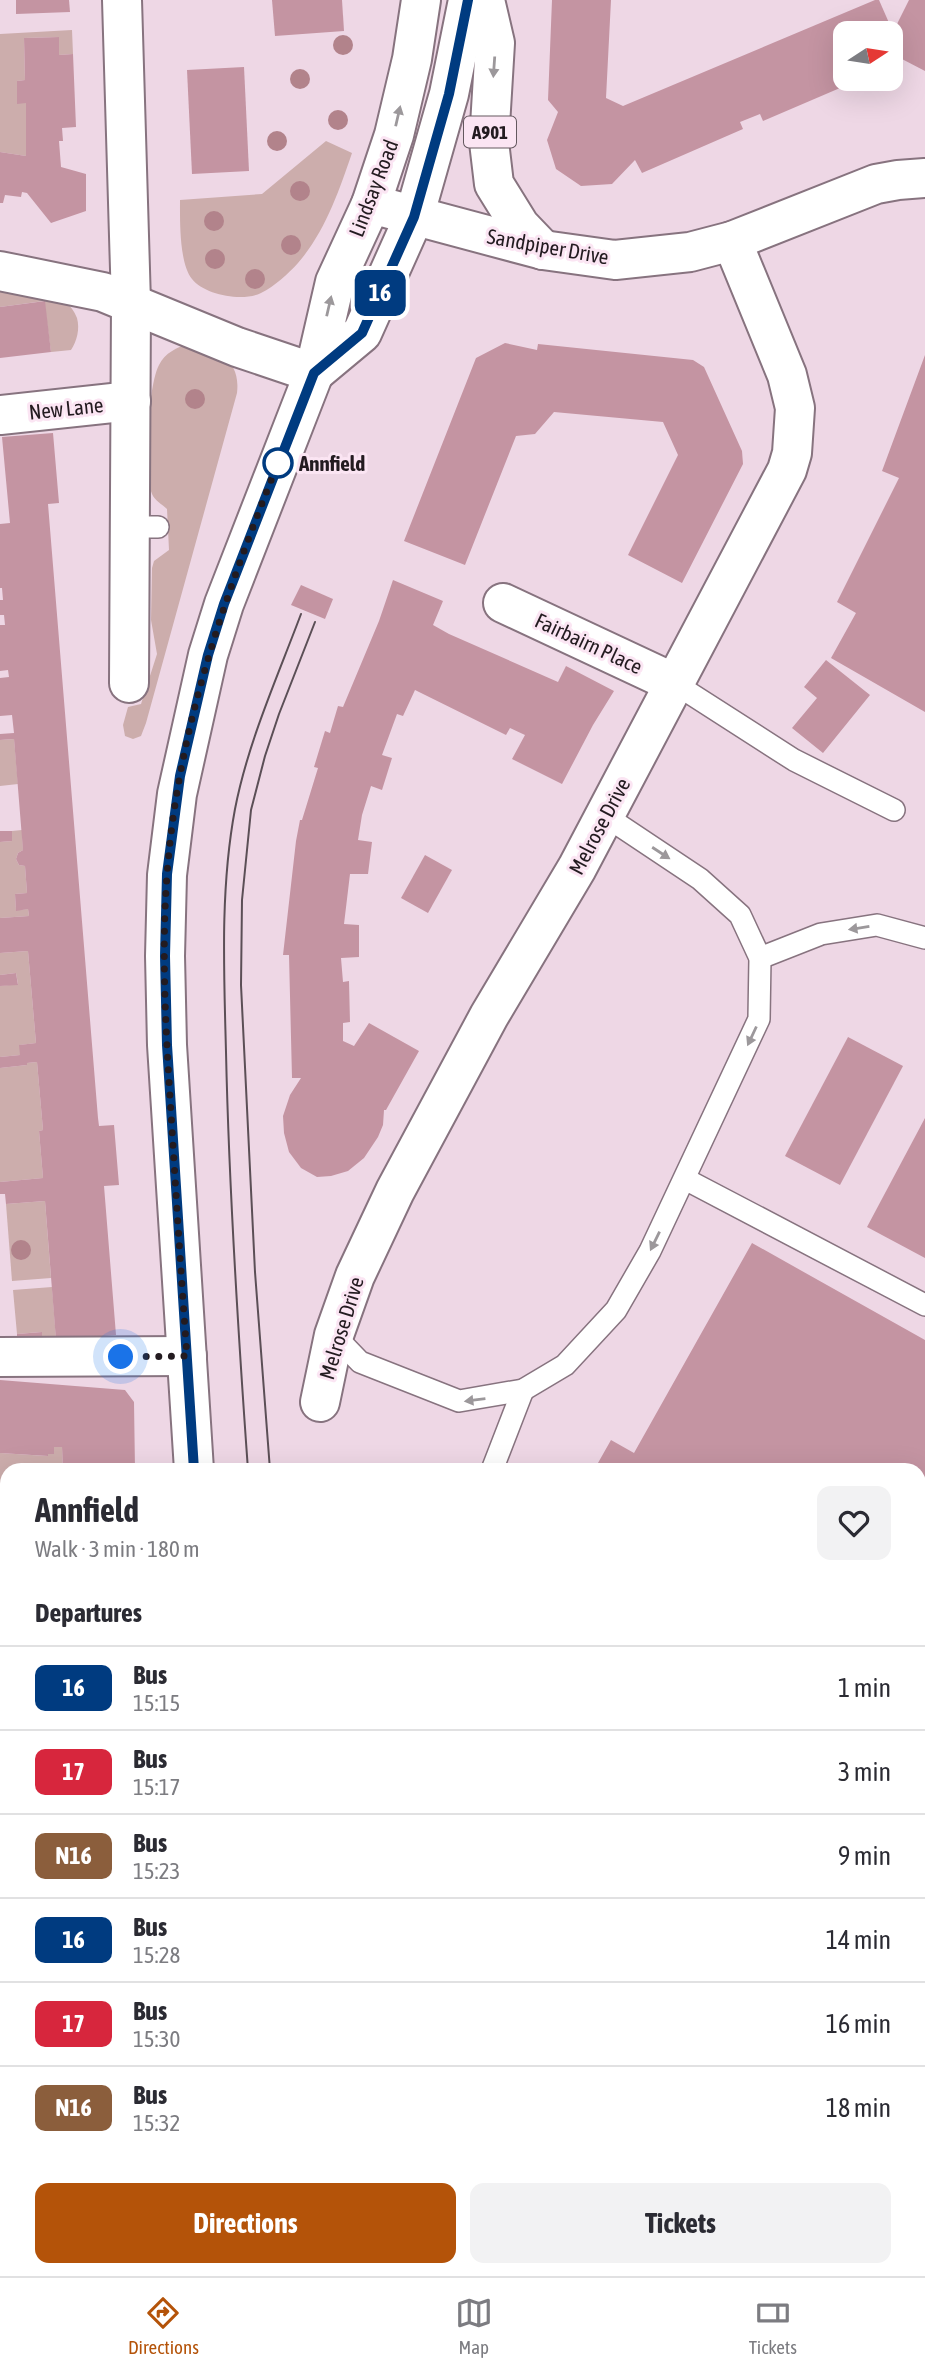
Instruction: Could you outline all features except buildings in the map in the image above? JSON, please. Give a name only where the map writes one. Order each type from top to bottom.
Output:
[{"type":"street","points":[[122,0],[131,303],[131,401],[145,527],[129,683]]},
{"type":"street","name":"Lindsay Road","points":[[194,1463],[167,1045],[167,874],[175,807],[194,712],[224,604],[314,373],[335,282],[371,204],[394,135],[412,59],[421,0]]},
{"type":"street","name":"Lindsay Road","points":[[314,373],[362,333],[414,217],[449,94],[468,0]]},
{"type":"street","name":"A901","points":[[485,0],[495,43],[489,142],[494,184],[520,226],[543,250]]},
{"type":"street","name":"Sandpiper Drive","points":[[371,204],[543,250],[615,260],[690,252],[732,241],[876,184],[925,178]]},
{"type":"street","name":"Melrose Drive","points":[[320,1402],[334,1335],[355,1276],[394,1191],[489,1016],[578,868],[787,470],[792,453],[795,408],[787,375],[732,241]]},
{"type":"street","points":[[0,271],[103,292],[237,347],[314,373]]},
{"type":"street","name":"New Lane","points":[[0,415],[131,401]]},
{"type":"street","name":"Fairbairn Place","points":[[503,603],[674,683]]},
{"type":"street","points":[[0,1357],[187,1356]]},
{"type":"lane","points":[[674,683],[794,760],[894,810]]},
{"type":"lane","points":[[334,1335],[360,1362],[460,1401],[523,1390],[565,1365],[616,1310],[650,1251],[760,1019],[760,958],[740,915],[701,879],[604,815]]},
{"type":"lane","points":[[760,958],[821,934],[877,925],[925,938]]},
{"type":"lane","points":[[685,1179],[925,1305]]},
{"type":"lane","points":[[495,1463],[523,1390]]},
{"type":"shaded area","points":[[72,30],[73,54],[59,55],[59,37],[24,38],[25,80],[17,81],[17,103],[26,103],[26,156],[0,152],[0,34]]},
{"type":"shaded area","points":[[326,141],[352,153],[324,225],[298,263],[276,283],[253,296],[234,297],[214,293],[198,285],[192,279],[185,263],[181,241],[180,200],[262,194]]},
{"type":"shaded area","points":[[0,283],[44,292],[64,301],[72,308],[78,322],[75,343],[71,350],[51,352],[44,301],[0,307]]},
{"type":"shaded area","points":[[189,344],[217,354],[231,364],[235,371],[237,393],[146,723],[141,736],[133,739],[125,736],[123,725],[128,707],[141,704],[157,654],[151,620],[152,568],[154,561],[169,550],[167,509],[153,496],[149,483],[147,449],[152,391],[155,375],[165,357]]},
{"type":"shaded area","points":[[14,739],[18,784],[0,786],[0,740]]},
{"type":"shaded area","points":[[22,830],[23,850],[18,853],[16,859],[19,865],[25,866],[27,893],[15,894],[16,910],[28,909],[29,916],[0,918],[0,842],[12,841],[12,831]]},
{"type":"shaded area","points":[[28,951],[36,1043],[20,1045],[20,1055],[0,1057],[0,986],[18,984],[16,973],[0,975],[0,953]]},
{"type":"shaded area","points":[[37,1062],[43,1130],[39,1131],[43,1178],[0,1182],[0,1068]]},
{"type":"shaded area","points":[[45,1201],[51,1278],[12,1281],[6,1204]]},
{"type":"shaded area","points":[[52,1287],[56,1339],[42,1340],[41,1332],[17,1334],[13,1290]]},
{"type":"shaded area","points":[[54,1447],[62,1447],[63,1463],[0,1463],[0,1453],[47,1456],[54,1454]]},
{"type":"tram line","points":[[248,1463],[229,1157],[224,992],[225,900],[230,839],[247,759],[301,614]]},
{"type":"tram line","points":[[269,1463],[255,1272],[241,985],[242,900],[251,810],[265,756],[315,622]]},
{"type":"bus line","name":"16","points":[[194,1463],[167,1045],[165,956],[167,874],[180,776],[208,655],[224,604],[314,373],[362,333],[414,217],[449,94],[468,0]]},
{"type":"place","name":"Annfield","points":[[278,463]]},
{"type":"route","points":[[121,1357],[187,1356],[167,1045],[167,874],[180,776],[208,655],[224,604],[280,458],[278,463]]}]
